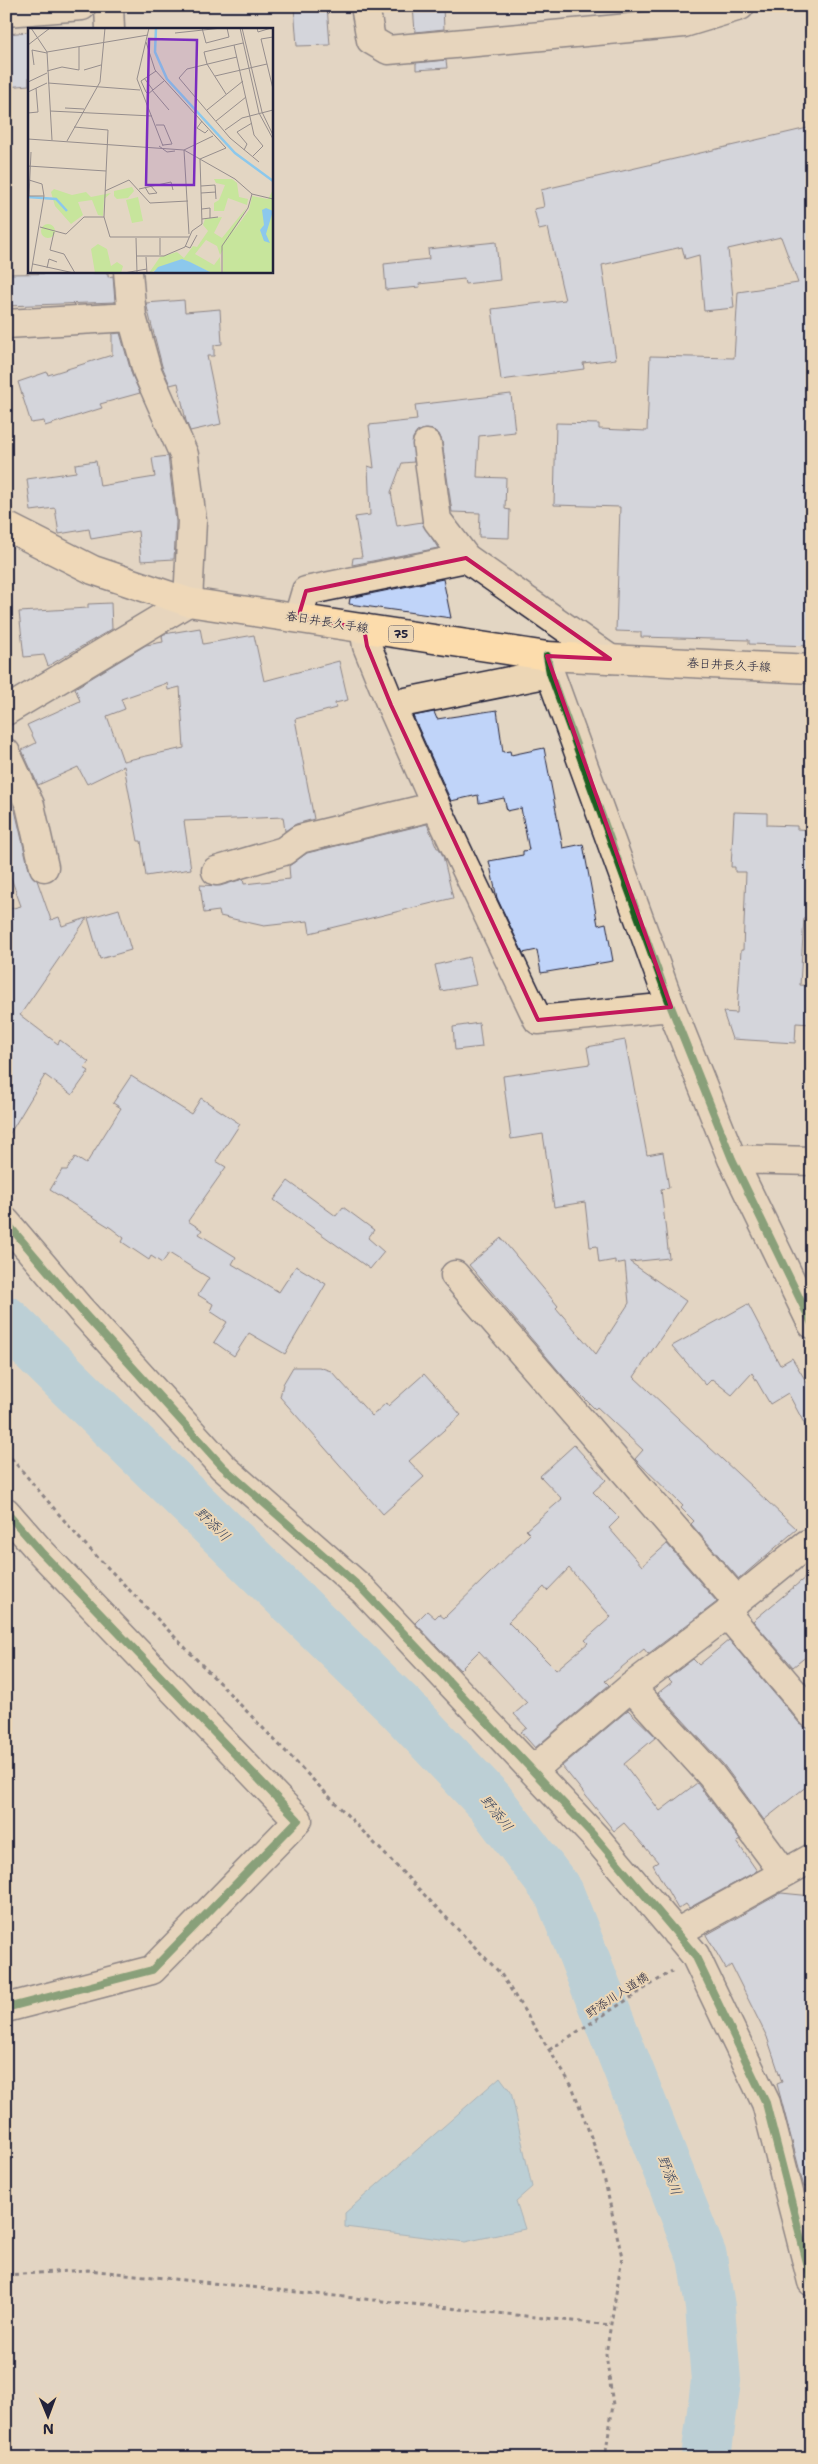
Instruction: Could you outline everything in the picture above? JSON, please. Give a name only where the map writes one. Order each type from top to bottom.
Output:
[{"type":"main road","name":"春日井長久手線","points":[[6,526],[93,570],[188,602],[364,628],[549,665],[610,659],[812,669]]},
{"type":"street","points":[[6,12],[82,6]]},
{"type":"street","points":[[109,6],[110,28]]},
{"type":"street","points":[[365,6],[371,40],[388,50],[684,23],[740,6]]},
{"type":"street","points":[[6,711],[188,602],[192,521],[184,455],[147,371],[132,317],[128,272]]},
{"type":"street","points":[[6,324],[132,317]]},
{"type":"street","points":[[427,444],[437,520],[466,558],[610,659]]},
{"type":"street","points":[[298,618],[306,591],[466,558]]},
{"type":"street","points":[[364,628],[367,646],[390,705],[538,1020],[671,1007]]},
{"type":"street","points":[[390,705],[549,665],[671,1007],[732,1159],[812,1324]]},
{"type":"street","points":[[6,752],[30,805],[44,867]]},
{"type":"street","points":[[216,871],[284,850],[300,839],[436,806]]},
{"type":"street","points":[[732,1159],[812,1161]]},
{"type":"street","points":[[6,1222],[80,1309],[223,1468],[363,1590],[597,1839],[695,1955],[766,2102],[812,2282]]},
{"type":"street","points":[[455,1275],[732,1607],[812,1714]]},
{"type":"street","points":[[6,1512],[40,1552],[298,1820],[152,1970],[6,2008]]},
{"type":"street","points":[[532,1770],[807,1544],[812,1548]]},
{"type":"street","points":[[631,1687],[711,1776],[784,1873]]},
{"type":"street","points":[[676,1933],[812,1858]]},
{"type":"path","points":[[6,1452],[80,1539],[501,1974],[572,2086],[601,2164],[622,2257],[606,2354],[613,2405],[605,2458]]},
{"type":"path","points":[[6,2275],[88,2270],[611,2325]]},
{"type":"highlighted area","points":[[466,558],[610,659],[547,656],[671,1007],[538,1020],[391,705],[367,646],[364,628],[298,618],[306,591]]},
{"type":"water","points":[[500,2077],[511,2092],[532,2187],[516,2201],[525,2229],[465,2242],[345,2227],[345,2213]]},
{"type":"building","points":[[294,6],[327,6],[330,45],[297,46]]},
{"type":"building","points":[[413,6],[443,6],[444,29],[415,32]]},
{"type":"building","points":[[28,32],[28,85],[6,87],[6,34]]},
{"type":"building","points":[[446,60],[447,68],[416,70],[416,63]]},
{"type":"building","points":[[812,127],[812,646],[749,644],[749,640],[641,637],[641,632],[616,631],[620,507],[554,505],[556,423],[599,424],[599,429],[647,431],[650,356],[734,358],[738,292],[798,283],[781,237],[728,249],[734,308],[704,311],[699,255],[685,259],[682,247],[602,265],[616,359],[583,363],[584,369],[501,380],[492,309],[565,300],[548,228],[539,230],[534,209],[544,207],[541,190]]},
{"type":"building","points":[[496,242],[500,280],[465,284],[464,279],[419,284],[420,287],[386,290],[384,264],[429,259],[428,249]]},
{"type":"building","points":[[108,273],[108,277],[113,276],[115,302],[6,306],[6,274]]},
{"type":"building","points":[[184,300],[185,312],[220,309],[222,344],[214,345],[214,356],[207,356],[221,424],[190,431],[178,383],[170,385],[162,366],[146,303]]},
{"type":"building","points":[[120,333],[132,375],[140,393],[100,404],[102,408],[45,426],[44,421],[31,423],[18,382],[47,372],[48,375],[112,355],[112,334]]},
{"type":"building","points":[[511,394],[515,432],[479,436],[477,477],[506,478],[505,509],[510,510],[509,538],[479,537],[480,513],[452,512],[442,441],[439,434],[433,430],[424,429],[417,432],[413,438],[414,462],[402,463],[391,492],[397,526],[422,522],[438,548],[352,565],[353,558],[362,557],[355,517],[370,515],[368,466],[374,468],[369,425],[417,420],[415,405]]},
{"type":"building","points":[[168,456],[176,522],[174,559],[141,561],[138,531],[91,539],[89,529],[59,534],[55,508],[31,511],[27,479],[76,472],[75,464],[96,461],[100,486],[155,477],[152,458]]},
{"type":"building","points":[[443,579],[451,618],[349,604],[350,598]]},
{"type":"building","points":[[111,603],[112,629],[48,666],[44,655],[24,657],[19,612],[88,608],[88,604]]},
{"type":"building","points":[[200,628],[203,644],[254,635],[264,681],[339,661],[348,700],[335,703],[336,708],[295,719],[314,819],[296,824],[285,831],[283,817],[184,821],[191,869],[146,876],[141,841],[138,841],[124,766],[87,784],[78,767],[38,785],[22,750],[36,743],[27,725],[80,701],[75,688],[146,645],[163,642],[162,636],[164,634]],"holes":[[[167,683],[168,690],[180,687],[184,748],[123,761],[107,716],[125,709],[121,699]]]},
{"type":"building","points":[[497,710],[503,752],[510,751],[511,755],[544,748],[563,848],[583,844],[598,925],[606,923],[613,961],[541,973],[537,950],[523,953],[497,898],[489,861],[523,855],[523,851],[529,850],[521,808],[507,811],[504,798],[479,803],[478,795],[451,801],[413,716],[434,712],[437,719]]},
{"type":"building","points":[[6,791],[15,810],[29,870],[37,880],[51,920],[59,917],[62,926],[87,918],[20,1015],[58,1044],[60,1040],[89,1062],[84,1068],[89,1071],[72,1095],[45,1075],[6,1140],[6,910],[21,906],[6,864]]},
{"type":"building","points":[[734,812],[767,813],[767,825],[797,826],[797,829],[812,830],[811,918],[804,918],[800,985],[812,986],[812,1024],[796,1023],[795,1043],[732,1039],[723,1012],[737,1013],[741,950],[743,950],[746,872],[735,872],[735,867],[731,867]]},
{"type":"building","points":[[427,824],[437,848],[439,848],[443,856],[453,898],[310,933],[308,921],[264,926],[220,916],[219,911],[204,913],[200,885],[220,886],[243,879],[244,884],[290,879],[289,866],[307,853]]},
{"type":"building","points":[[119,909],[131,950],[100,959],[88,918]]},
{"type":"building","points":[[469,957],[476,985],[441,991],[435,965]]},
{"type":"building","points":[[479,1023],[482,1047],[455,1050],[453,1027]]},
{"type":"building","points":[[625,1040],[647,1155],[663,1152],[669,1188],[661,1189],[669,1258],[630,1262],[686,1301],[634,1377],[797,1529],[739,1579],[691,1524],[694,1521],[681,1508],[683,1506],[635,1459],[643,1450],[597,1407],[595,1409],[568,1382],[469,1265],[501,1238],[558,1306],[556,1308],[596,1354],[629,1303],[625,1262],[615,1264],[615,1260],[599,1263],[597,1246],[590,1247],[585,1202],[554,1207],[543,1134],[511,1139],[503,1076],[590,1064],[587,1047]]},
{"type":"building","points":[[131,1076],[191,1114],[201,1098],[240,1124],[216,1161],[226,1167],[188,1221],[202,1230],[199,1234],[236,1257],[232,1264],[279,1292],[296,1266],[326,1284],[285,1354],[249,1333],[234,1356],[214,1342],[227,1322],[210,1311],[213,1304],[198,1295],[209,1278],[169,1253],[162,1263],[151,1256],[149,1260],[122,1242],[124,1238],[111,1228],[50,1190],[62,1170],[67,1170],[75,1157],[86,1164],[121,1108],[113,1103]]},
{"type":"building","points":[[288,1181],[336,1216],[343,1207],[374,1230],[368,1238],[384,1252],[370,1269],[274,1200]]},
{"type":"building","points":[[748,1304],[780,1365],[792,1358],[812,1391],[812,1438],[788,1393],[770,1404],[752,1373],[732,1395],[712,1379],[706,1385],[672,1346]]},
{"type":"building","points":[[293,1367],[319,1367],[331,1371],[372,1416],[386,1403],[388,1406],[424,1374],[461,1415],[409,1461],[424,1477],[383,1514],[280,1397],[283,1384]]},
{"type":"building","points":[[574,1445],[606,1480],[593,1492],[619,1518],[609,1528],[642,1566],[667,1544],[717,1602],[648,1654],[644,1649],[605,1681],[609,1685],[535,1748],[521,1732],[527,1728],[514,1714],[527,1703],[479,1651],[460,1670],[415,1623],[427,1611],[435,1618],[439,1614],[444,1618],[530,1534],[526,1530],[562,1499],[540,1476]],"holes":[[[569,1568],[611,1617],[585,1640],[588,1643],[556,1670],[508,1622],[544,1587],[547,1591]]]},
{"type":"building","points":[[812,1572],[812,1652],[793,1667],[753,1621]]},
{"type":"building","points":[[729,1640],[800,1724],[812,1730],[812,1782],[764,1820],[723,1764],[658,1693],[672,1682],[668,1678],[693,1659],[699,1665]]},
{"type":"building","points":[[628,1710],[656,1737],[624,1764],[660,1811],[697,1783],[740,1840],[737,1842],[757,1871],[689,1908],[686,1904],[678,1909],[653,1865],[658,1862],[624,1823],[614,1831],[562,1766]]},
{"type":"building","points":[[781,1893],[812,1896],[812,1976],[808,2034],[812,2033],[812,2186],[804,2187],[777,2084],[782,2082],[767,2037],[731,1965],[726,1969],[706,1935]]},
{"type":"waterway","name":"野添川","points":[[6,1321],[401,1708],[490,1802],[559,1893],[702,2257],[710,2307],[716,2381],[706,2458]]},
{"type":"cycle path","points":[[547,656],[550,673],[671,1007],[732,1159],[812,1324]]},
{"type":"cycle path","points":[[6,1222],[80,1309],[223,1467],[363,1590],[597,1839],[695,1955],[766,2103],[812,2282]]},
{"type":"cycle path","points":[[6,1512],[41,1552],[298,1820],[152,1970],[6,2008]]}]
